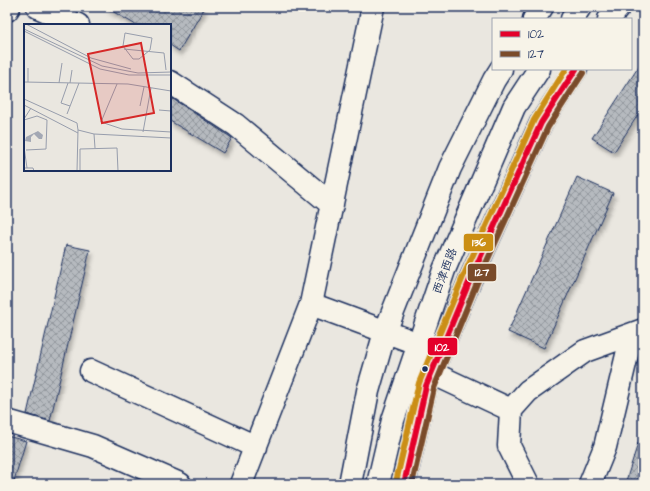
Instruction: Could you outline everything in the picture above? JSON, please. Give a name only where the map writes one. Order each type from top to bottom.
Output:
[{"type":"street","points":[[38,7],[76,24]]},
{"type":"street","points":[[241,484],[311,304],[373,7]]},
{"type":"street","points":[[535,18],[542,7]]},
{"type":"street","points":[[573,18],[580,7]]},
{"type":"street","points":[[610,18],[619,7]]},
{"type":"street","points":[[350,484],[368,391],[386,332],[450,168],[500,70]]},
{"type":"street","name":"西津西路","points":[[378,484],[393,420],[444,270],[514,107],[539,70]]},
{"type":"street","points":[[404,484],[426,386],[470,280],[541,123],[575,70]]},
{"type":"street","points":[[171,83],[236,125],[332,205]]},
{"type":"street","points":[[311,304],[419,344]]},
{"type":"street","points":[[528,484],[510,446],[511,410],[528,391],[585,352],[638,332]]},
{"type":"street","points":[[590,484],[605,447],[638,332]]},
{"type":"street","points":[[91,371],[256,447]]},
{"type":"street","points":[[432,373],[511,410]]},
{"type":"street","points":[[7,421],[93,446],[180,484]]},
{"type":"building","points":[[105,7],[205,7],[179,51],[171,46],[171,24],[134,24]]},
{"type":"building","points":[[643,60],[643,107],[614,152],[592,138]]},
{"type":"building","points":[[171,98],[232,138],[223,153],[171,122]]},
{"type":"building","points":[[577,177],[613,193],[544,348],[508,332]]},
{"type":"building","points":[[66,245],[90,250],[50,421],[27,414]]},
{"type":"building","points":[[7,436],[26,441],[13,484],[7,484]]},
{"type":"building","points":[[640,437],[643,437],[643,484],[625,484]]},
{"type":"transit line","name":"136","points":[[396,482],[419,383],[463,277],[534,120],[565,70]]},
{"type":"transit line","name":"102","points":[[404,484],[426,386],[470,280],[541,123],[575,70]]},
{"type":"transit line","name":"127","points":[[412,484],[434,388],[477,283],[548,127],[583,73]]}]
